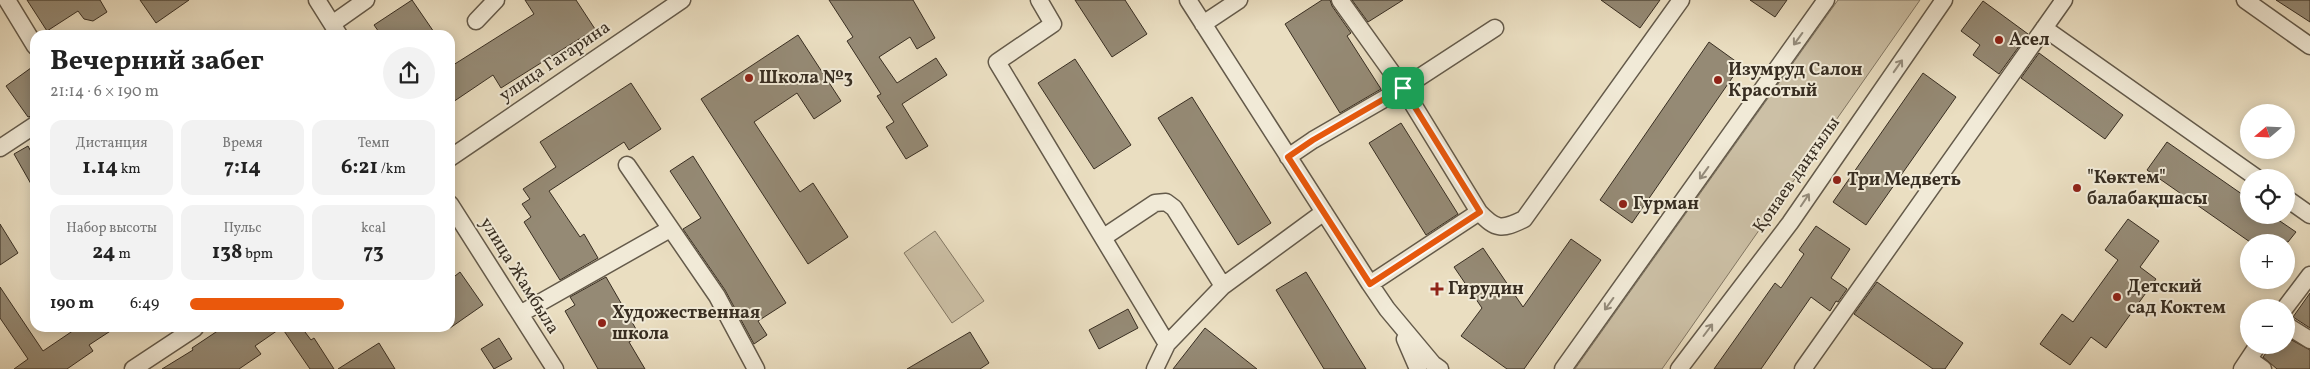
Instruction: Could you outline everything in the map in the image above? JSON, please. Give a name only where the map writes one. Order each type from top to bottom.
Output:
[{"type":"street","points":[[7,0],[30,38]]},
{"type":"street","points":[[317,0],[336,29],[366,0]]},
{"type":"street","points":[[476,21],[496,0]]},
{"type":"street","name":"улица Гагарина","points":[[455,155],[682,0]]},
{"type":"street","points":[[1039,0],[1053,24],[997,62],[1167,344]]},
{"type":"street","points":[[1188,0],[1370,284],[1431,367]]},
{"type":"street","points":[[1204,24],[1240,0]]},
{"type":"street","points":[[1340,0],[1403,88],[1480,212],[1490,224],[1500,227],[1510,226],[1524,220],[1681,0]]},
{"type":"street","points":[[1563,369],[1826,0]]},
{"type":"street","name":"Қонаев даңғылы","points":[[1679,369],[1790,223],[1944,0]]},
{"type":"street","points":[[1803,369],[2064,0]]},
{"type":"street","points":[[2245,0],[2310,46]]},
{"type":"street","points":[[1288,157],[1313,140],[1403,88],[1495,28]]},
{"type":"street","points":[[2044,28],[2244,169]]},
{"type":"street","points":[[0,148],[30,128]]},
{"type":"street","points":[[627,165],[717,296],[756,369]]},
{"type":"street","points":[[1104,237],[1155,203],[1166,202],[1174,208],[1223,286]]},
{"type":"street","points":[[2295,204],[2310,214]]},
{"type":"street","name":"улица Жамбыла","points":[[455,212],[552,368]]},
{"type":"street","points":[[1155,369],[1167,344],[1223,286],[1324,212]]},
{"type":"street","points":[[1370,284],[1480,212]]},
{"type":"street","points":[[520,314],[670,229]]},
{"type":"street","points":[[2292,299],[2310,275]]},
{"type":"street","points":[[2295,331],[2310,340]]},
{"type":"street","points":[[133,369],[189,332]]},
{"type":"street","points":[[2245,364],[2263,369]]},
{"type":"shaded area","points":[[1838,0],[1920,0],[1662,369],[1575,369]]},
{"type":"shaded area","points":[[935,231],[984,301],[952,323],[904,253]]},
{"type":"building","points":[[27,0],[100,0],[107,12],[93,21],[84,19],[78,11],[46,30]]},
{"type":"building","points":[[140,0],[189,0],[156,23]]},
{"type":"building","points":[[412,0],[433,30],[378,30],[374,25]]},
{"type":"building","points":[[525,0],[576,0],[595,29],[501,88],[493,75],[455,101],[455,64],[534,14]]},
{"type":"building","points":[[829,0],[913,0],[935,38],[917,49],[910,37],[879,57],[897,83],[936,58],[947,75],[902,104],[928,146],[906,159],[886,127],[894,122],[877,96],[881,94],[847,41],[853,37]]},
{"type":"building","points":[[1075,0],[1125,0],[1147,34],[1112,57]]},
{"type":"building","points":[[1322,0],[1330,0],[1332,6],[1351,33],[1347,36],[1381,89],[1340,113],[1285,24]]},
{"type":"building","points":[[1352,0],[1403,0],[1368,22]]},
{"type":"building","points":[[1601,0],[1660,0],[1640,28]]},
{"type":"building","points":[[1750,0],[1787,0],[1775,17]]},
{"type":"building","points":[[2276,0],[2310,0],[2310,22]]},
{"type":"building","name":"Асел","points":[[1983,1],[2028,34],[1999,74],[1973,55],[1980,45],[1961,31]]},
{"type":"building","points":[[798,35],[841,101],[814,119],[797,93],[754,122],[800,192],[813,183],[848,237],[808,264],[701,99]]},
{"type":"building","points":[[1709,42],[1741,65],[1632,223],[1600,200]]},
{"type":"building","points":[[2039,53],[2123,115],[2105,139],[2021,78]]},
{"type":"building","points":[[1075,59],[1131,145],[1094,169],[1038,83]]},
{"type":"building","points":[[30,69],[30,116],[28,117],[6,86]]},
{"type":"building","points":[[1923,73],[1956,97],[1866,225],[1833,202]]},
{"type":"building","points":[[631,83],[661,129],[629,150],[624,142],[549,191],[580,237],[584,234],[598,258],[560,280],[524,222],[531,217],[522,204],[530,199],[523,189],[556,167],[540,142]]},
{"type":"building","points":[[1192,97],[1271,223],[1238,245],[1158,118]]},
{"type":"building","points":[[1401,123],[1458,214],[1426,235],[1369,143]]},
{"type":"building","points":[[2167,142],[2240,193],[2240,224],[2284,224],[2296,232],[2294,234],[2240,235],[2147,170]]},
{"type":"building","points":[[28,146],[30,150],[30,182],[14,154]]},
{"type":"building","points":[[693,156],[786,303],[758,321],[767,335],[754,344],[725,290],[683,229],[701,218],[670,171]]},
{"type":"building","name":"Детский сад Коктем","points":[[2128,219],[2159,241],[2140,267],[2156,279],[2106,348],[2091,337],[2070,365],[2040,344],[2062,314],[2073,322],[2118,260],[2105,250]]},
{"type":"building","points":[[0,224],[18,253],[0,265]]},
{"type":"building","points":[[1816,226],[1850,249],[1831,278],[1847,289],[1838,302],[1836,301],[1830,311],[1811,297],[1761,369],[1714,369],[1775,283],[1781,288],[1804,254],[1799,250]]},
{"type":"building","points":[[1571,239],[1601,260],[1524,369],[1507,369],[1461,336],[1482,308],[1454,267],[1483,248],[1523,307]]},
{"type":"building","points":[[460,272],[483,305],[455,325],[455,276]]},
{"type":"building","points":[[1306,272],[1366,369],[1324,369],[1276,290]]},
{"type":"building","name":"Художественная школа","points":[[606,277],[640,336],[629,342],[645,369],[598,369],[565,311],[575,305],[570,297]]},
{"type":"building","points":[[1877,282],[1963,343],[1945,369],[1933,369],[1854,314]]},
{"type":"building","points":[[0,287],[43,351],[71,332],[109,332],[89,345],[93,351],[67,369],[14,369],[28,359],[0,318]]},
{"type":"building","points":[[2310,293],[2310,328],[2295,318],[2295,314]]},
{"type":"building","points":[[1128,309],[1138,328],[1099,349],[1089,330]]},
{"type":"building","points":[[1205,328],[1257,369],[1173,369]]},
{"type":"building","points":[[216,332],[275,332],[255,346],[261,354],[239,369],[162,369],[193,350],[192,348]]},
{"type":"building","points":[[285,332],[305,332],[311,340],[314,338],[334,369],[310,369]]},
{"type":"building","points":[[970,332],[989,363],[980,369],[907,369]]},
{"type":"building","points":[[499,338],[512,359],[494,369],[481,349]]},
{"type":"building","points":[[2295,342],[2310,350],[2310,369],[2277,369],[2263,357],[2265,354],[2295,354]]},
{"type":"building","points":[[379,343],[395,369],[338,369]]},
{"type":"place","name":"Асел","points":[[1999,40]]},
{"type":"place","name":"Школа №3","points":[[749,78]]},
{"type":"place","name":"Изумруд Салон Красотый","points":[[1718,80]]},
{"type":"place","name":"Три Медветь","points":[[1837,180]]},
{"type":"place","name":"\"Көктем\" балабақшасы","points":[[2077,188]]},
{"type":"place","name":"Гурман","points":[[1623,204]]},
{"type":"place","name":"Гирудин","points":[[1437,289]]},
{"type":"place","name":"Детский сад Коктем","points":[[2117,297]]},
{"type":"place","name":"Художественная школа","points":[[602,323]]},
{"type":"route","points":[[1403,88],[1480,212],[1370,284],[1288,157],[1313,140],[1403,88]]}]
